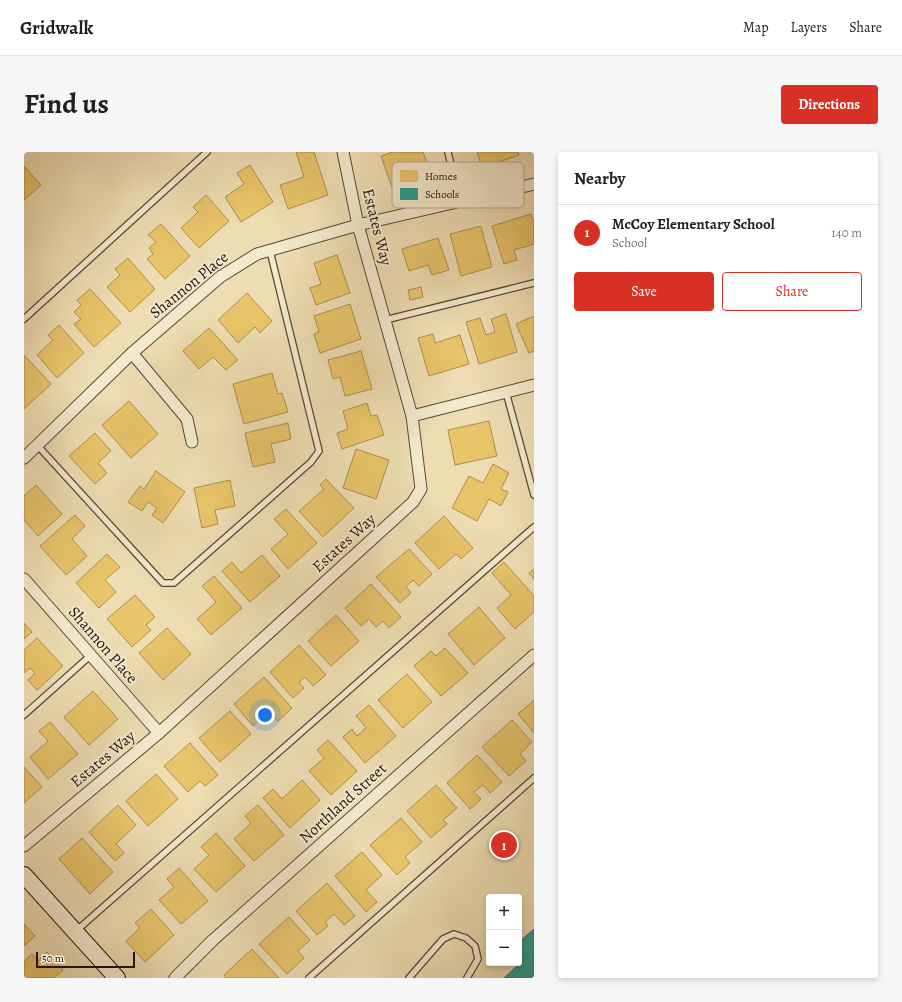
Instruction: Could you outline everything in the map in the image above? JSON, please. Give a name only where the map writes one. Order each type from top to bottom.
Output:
[{"type":"street","name":"Estates Way","points":[[24,846],[159,732],[412,502],[421,489],[412,416],[358,225],[343,152]]},
{"type":"street","name":"Shannon Place","points":[[524,186],[534,184]]},
{"type":"street","name":"Shannon Place","points":[[24,458],[132,354],[220,277],[256,254],[358,225],[430,208]]},
{"type":"street","points":[[132,354],[186,419],[192,442]]},
{"type":"street","points":[[412,416],[534,385]]},
{"type":"street","name":"Shannon Place","points":[[24,580],[159,732]]},
{"type":"street","name":"Northland Street","points":[[175,978],[213,940],[534,655]]},
{"type":"street","points":[[24,875],[117,978]]},
{"type":"lane","points":[[24,319],[207,152]]},
{"type":"lane","points":[[448,152],[450,162]]},
{"type":"lane","points":[[37,445],[163,583],[174,583],[311,462],[319,452],[270,251]]},
{"type":"lane","points":[[385,320],[534,284]]},
{"type":"lane","points":[[506,392],[534,495]]},
{"type":"lane","points":[[76,932],[534,527]]},
{"type":"lane","points":[[24,715],[91,655]]},
{"type":"lane","points":[[309,978],[534,778]]},
{"type":"lane","points":[[409,978],[443,939],[454,934],[466,938],[475,946],[478,959],[471,975],[467,978]]},
{"type":"building: Homes","points":[[296,152],[314,152],[328,195],[288,209],[280,185],[304,177]]},
{"type":"building: Homes","points":[[393,152],[423,152],[427,162],[392,162],[392,187],[381,156]]},
{"type":"building: Homes","points":[[477,152],[518,152],[519,155],[499,162],[480,162]]},
{"type":"building: Homes","points":[[250,165],[273,202],[241,222],[225,197],[244,184],[237,173]]},
{"type":"building: Homes","points":[[24,166],[41,185],[24,200]]},
{"type":"building: Homes","points":[[206,195],[229,221],[199,248],[181,228],[198,212],[193,207]]},
{"type":"building: Homes","points":[[531,214],[534,222],[534,244],[514,250],[517,260],[504,264],[492,226]]},
{"type":"building: Homes","points":[[161,224],[190,256],[165,279],[147,259],[153,254],[149,248],[156,242],[148,235]]},
{"type":"building: Homes","points":[[481,226],[492,267],[461,276],[450,234]]},
{"type":"building: Homes","points":[[438,238],[449,270],[432,275],[428,265],[409,271],[402,249]]},
{"type":"building: Homes","points":[[337,255],[350,293],[316,305],[310,288],[321,284],[314,263]]},
{"type":"building: Homes","points":[[128,258],[155,289],[130,312],[107,287],[120,275],[115,269]]},
{"type":"building: Homes","points":[[421,287],[423,297],[410,300],[408,290]]},
{"type":"building: Homes","points":[[90,289],[121,323],[94,347],[74,324],[81,319],[74,312],[81,305],[77,300]]},
{"type":"building: Homes","points":[[247,293],[272,321],[260,333],[255,327],[238,343],[218,320]]},
{"type":"building: Homes","points":[[350,304],[361,339],[320,353],[314,334],[319,332],[314,316]]},
{"type":"building: Homes","points":[[506,314],[517,352],[479,364],[466,322],[480,318],[486,335],[495,332],[491,319]]},
{"type":"building: Homes","points":[[534,316],[534,351],[529,353],[516,324]]},
{"type":"building: Homes","points":[[59,325],[84,353],[57,378],[37,355],[53,340],[48,335]]},
{"type":"building: Homes","points":[[209,328],[238,360],[226,370],[213,357],[199,369],[183,351]]},
{"type":"building: Homes","points":[[433,334],[435,343],[460,335],[469,364],[429,376],[418,338]]},
{"type":"building: Homes","points":[[361,351],[372,389],[345,396],[340,377],[333,379],[328,360]]},
{"type":"building: Homes","points":[[24,355],[51,384],[24,409]]},
{"type":"building: Homes","points":[[272,373],[278,394],[282,393],[288,412],[244,424],[233,384]]},
{"type":"building: Homes","points":[[129,401],[158,434],[131,458],[102,425]]},
{"type":"building: Homes","points":[[367,403],[371,416],[377,415],[384,435],[342,449],[337,433],[348,429],[343,411]]},
{"type":"building: Homes","points":[[489,421],[497,456],[455,465],[448,430]]},
{"type":"building: Homes","points":[[288,423],[291,439],[271,444],[275,462],[253,467],[245,433]]},
{"type":"building: Homes","points":[[95,433],[111,451],[98,463],[107,473],[95,484],[69,456]]},
{"type":"building: Homes","points":[[356,449],[389,460],[376,499],[343,488]]},
{"type":"building: Homes","points":[[493,464],[509,473],[501,489],[508,492],[501,506],[489,499],[477,521],[452,508],[469,476],[483,483]]},
{"type":"building: Homes","points":[[156,471],[185,492],[163,523],[152,515],[157,508],[148,502],[142,511],[128,502],[140,486],[144,489]]},
{"type":"building: Homes","points":[[326,479],[354,508],[323,537],[299,511],[324,489],[320,485]]},
{"type":"building: Homes","points":[[230,480],[235,506],[215,510],[218,524],[202,528],[194,488]]},
{"type":"building: Homes","points":[[36,485],[62,514],[38,536],[24,520],[24,496]]},
{"type":"building: Homes","points":[[286,509],[317,543],[288,569],[271,549],[288,534],[274,519]]},
{"type":"building: Homes","points":[[75,515],[85,526],[72,539],[87,556],[66,575],[40,546]]},
{"type":"building: Homes","points":[[444,516],[473,548],[461,559],[456,554],[439,569],[415,543]]},
{"type":"building: Homes","points":[[409,549],[432,574],[419,586],[413,580],[406,587],[411,593],[400,603],[376,577]]},
{"type":"building: Homes","points":[[107,554],[120,567],[105,580],[116,592],[99,608],[76,583]]},
{"type":"building: Homes","points":[[262,555],[280,576],[250,602],[222,571],[232,562],[241,573]]},
{"type":"building: Homes","points":[[504,562],[534,596],[534,612],[515,629],[497,608],[511,595],[492,573]]},
{"type":"building: Homes","points":[[534,569],[534,579],[529,573]]},
{"type":"building: Homes","points":[[214,576],[242,608],[211,635],[197,619],[216,602],[202,586]]},
{"type":"building: Homes","points":[[371,584],[401,617],[389,628],[383,621],[376,627],[369,619],[361,626],[345,608]]},
{"type":"building: Homes","points":[[135,595],[155,617],[146,625],[151,630],[132,647],[107,619]]},
{"type":"building: Homes","points":[[479,607],[505,638],[474,665],[448,634]]},
{"type":"building: Homes","points":[[336,615],[359,641],[331,666],[308,641]]},
{"type":"building: Homes","points":[[24,623],[32,632],[24,639]]},
{"type":"building: Homes","points":[[167,628],[191,654],[163,680],[139,653]]},
{"type":"building: Homes","points":[[37,638],[63,666],[37,690],[28,680],[35,673],[30,668],[24,673],[24,650]]},
{"type":"building: Homes","points":[[299,645],[326,675],[313,686],[305,677],[299,682],[304,688],[293,698],[270,672]]},
{"type":"building: Homes","points":[[445,648],[468,673],[441,696],[414,666],[431,651],[436,656]]},
{"type":"building: Homes","points":[[407,674],[432,702],[403,728],[378,700]]},
{"type":"building: Homes","points":[[264,677],[292,708],[278,721],[269,711],[253,726],[234,704]]},
{"type":"building: Homes","points":[[93,691],[118,719],[89,745],[64,717]]},
{"type":"building: Homes","points":[[534,700],[534,733],[518,714]]},
{"type":"building: Homes","points":[[369,705],[396,736],[365,763],[343,737],[352,729],[357,736],[366,728],[356,716]]},
{"type":"building: Homes","points":[[230,711],[251,734],[220,762],[199,738]]},
{"type":"building: Homes","points":[[512,720],[532,742],[520,754],[526,761],[509,776],[482,747]]},
{"type":"building: Homes","points":[[50,722],[78,754],[48,779],[30,757],[48,741],[39,731]]},
{"type":"building: Homes","points":[[328,740],[357,771],[331,795],[309,771],[324,758],[317,750]]},
{"type":"building: Homes","points":[[190,743],[218,775],[205,786],[200,781],[188,792],[164,766]]},
{"type":"building: Homes","points":[[477,755],[502,782],[490,793],[483,785],[474,792],[481,799],[470,809],[447,783]]},
{"type":"building: Homes","points":[[24,767],[42,787],[24,803]]},
{"type":"building: Homes","points":[[156,774],[178,799],[148,826],[126,801]]},
{"type":"building: Homes","points":[[302,780],[320,800],[290,828],[263,798],[273,789],[282,799]]},
{"type":"building: Homes","points":[[436,785],[457,808],[443,820],[447,824],[431,838],[407,811]]},
{"type":"building: Homes","points":[[118,805],[136,825],[116,844],[124,853],[115,861],[89,832]]},
{"type":"building: Homes","points":[[258,805],[284,835],[254,861],[234,839],[251,823],[245,816]]},
{"type":"building: Homes","points":[[401,818],[422,842],[405,857],[410,863],[397,875],[370,845]]},
{"type":"building: Homes","points":[[216,833],[245,866],[216,892],[194,869],[209,855],[201,847]]},
{"type":"building: Homes","points":[[82,838],[113,872],[90,894],[59,859]]},
{"type":"building: Homes","points":[[362,852],[382,875],[366,890],[377,902],[366,912],[335,876]]},
{"type":"building: Homes","points":[[179,868],[208,901],[181,924],[159,900],[174,887],[167,879]]},
{"type":"building: Homes","points":[[327,883],[355,916],[344,925],[334,914],[325,922],[328,926],[317,935],[296,911]]},
{"type":"building: Homes","points":[[151,909],[174,935],[145,962],[126,941],[140,928],[135,923]]},
{"type":"building: Homes","points":[[289,917],[310,940],[298,951],[304,958],[287,974],[259,944]]},
{"type":"building: Homes","points":[[24,924],[35,936],[24,946]]},
{"type":"building: Homes","points":[[252,949],[279,978],[226,978],[224,975]]},
{"type":"building: Homes","points":[[47,952],[63,970],[54,978],[24,978],[24,961],[32,954],[38,961]]},
{"type":"building: Schools","points":[[534,929],[534,978],[504,978],[517,966],[522,966],[522,939]]},
{"type":"place","name":"McCoy Elementary School","points":[[504,845]]}]
